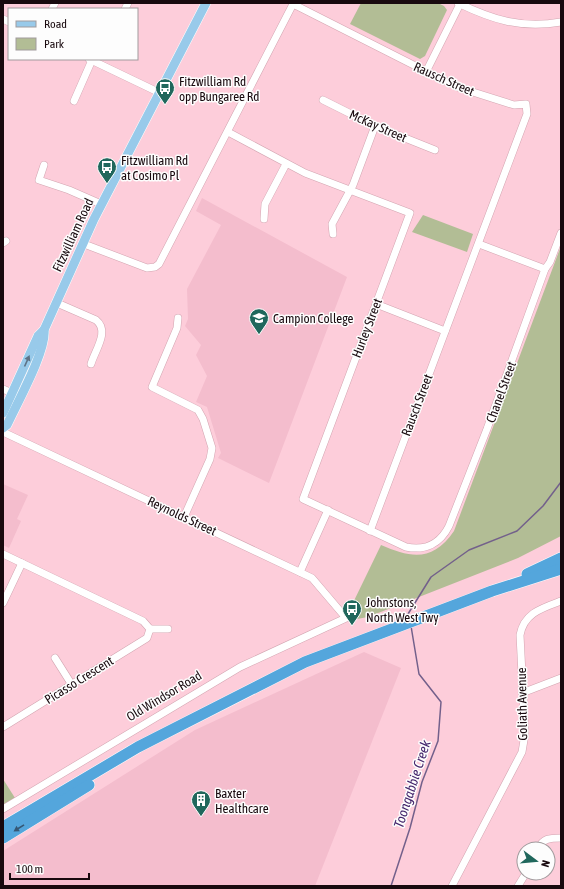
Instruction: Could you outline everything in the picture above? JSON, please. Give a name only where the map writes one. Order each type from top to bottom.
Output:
[{"type":"highway","points":[[492,591],[561,558]]},
{"type":"highway","points":[[3,827],[138,747],[305,662],[492,591],[561,569]]},
{"type":"highway","points":[[3,838],[130,760],[170,732]]},
{"type":"main road","name":"Fitzwilliam Road","points":[[3,413],[16,395],[39,354],[45,337],[44,330],[101,204],[206,3]]},
{"type":"main road","name":"Fitzwilliam Road","points":[[3,428],[7,425],[16,395]]},
{"type":"street","name":"Rausch Street","points":[[84,244],[147,268],[155,267],[228,132],[293,4],[426,72],[465,90],[514,105],[526,104],[527,114],[370,531]]},
{"type":"street","points":[[426,72],[459,4],[494,20],[536,24],[561,22]]},
{"type":"street","points":[[74,101],[91,60],[100,61],[160,92]]},
{"type":"street","name":"McKay Street","points":[[323,100],[375,126],[435,150]]},
{"type":"street","points":[[333,234],[332,224],[349,191],[375,126]]},
{"type":"street","name":"Hurley Street","points":[[228,132],[286,164],[349,191],[410,213],[303,499],[406,547],[418,548],[431,545]]},
{"type":"street","points":[[264,219],[265,204],[286,164]]},
{"type":"street","points":[[44,165],[39,180],[69,190],[101,204]]},
{"type":"street","name":"Chanel Street","points":[[431,545],[443,536],[449,526],[487,429],[545,268],[550,262],[561,233]]},
{"type":"street","points":[[479,244],[545,268]]},
{"type":"street","points":[[57,303],[101,324],[103,328],[102,335],[91,364]]},
{"type":"street","points":[[376,304],[445,331]]},
{"type":"street","points":[[178,318],[177,328],[152,387],[198,410],[203,419],[212,448],[210,459],[184,517]]},
{"type":"street","points":[[3,389],[16,395]]},
{"type":"street","name":"Reynolds Street","points":[[3,432],[312,578],[346,618]]},
{"type":"street","points":[[300,572],[328,510]]},
{"type":"street","points":[[3,554],[143,621],[150,629],[168,629]]},
{"type":"street","points":[[3,603],[22,563]]},
{"type":"street","name":"Goliath Avenue","points":[[452,886],[522,752],[525,734],[520,635],[522,627],[531,614],[561,601]]},
{"type":"street","name":"Old Windsor Road","points":[[3,809],[240,667],[346,618]]},
{"type":"street","name":"Picasso Crescent","points":[[3,727],[147,638],[150,629]]},
{"type":"street","points":[[56,658],[72,684]]},
{"type":"street","points":[[522,693],[561,678]]},
{"type":"street","points":[[543,841],[549,838],[561,838]]},
{"type":"shaded area","name":"Campion College","points":[[202,198],[347,277],[269,483],[218,458],[221,453],[207,407],[196,402],[207,376],[196,355],[201,345],[185,326],[188,319],[187,289],[221,225],[196,211]]},
{"type":"shaded area","points":[[3,484],[28,495],[17,519],[21,521],[9,548],[3,545]]},
{"type":"shaded area","points":[[364,652],[401,668],[315,886],[3,886],[3,851],[195,730]]},
{"type":"green space","points":[[361,3],[438,3],[444,6],[447,10],[425,56],[420,59],[350,24]]},
{"type":"green space","points":[[423,215],[473,234],[467,252],[412,232]]},
{"type":"green space","points":[[561,246],[561,536],[518,558],[368,617],[357,619],[350,609],[381,545],[402,553],[421,554],[438,548],[454,531]]},
{"type":"green space","points":[[3,779],[15,798],[3,805]]},
{"type":"waterway","name":"Toongabbie Creek","points":[[409,619],[408,614],[431,577],[469,550],[517,531],[543,506],[561,482]]},
{"type":"waterway","name":"Toongabbie Creek","points":[[391,886],[410,828],[422,782],[438,741],[441,702],[419,674],[411,626]]},
{"type":"place","name":"Fitzwilliam Rd opp Bungaree Rd","points":[[165,105]]},
{"type":"place","name":"Fitzwilliam Rd at Cosimo Pl","points":[[107,184]]},
{"type":"place","name":"Campion College","points":[[259,335]]},
{"type":"place","name":"Johnstons, North West Twy","points":[[352,626]]},
{"type":"place","name":"Baxter Healthcare","points":[[201,817]]}]
